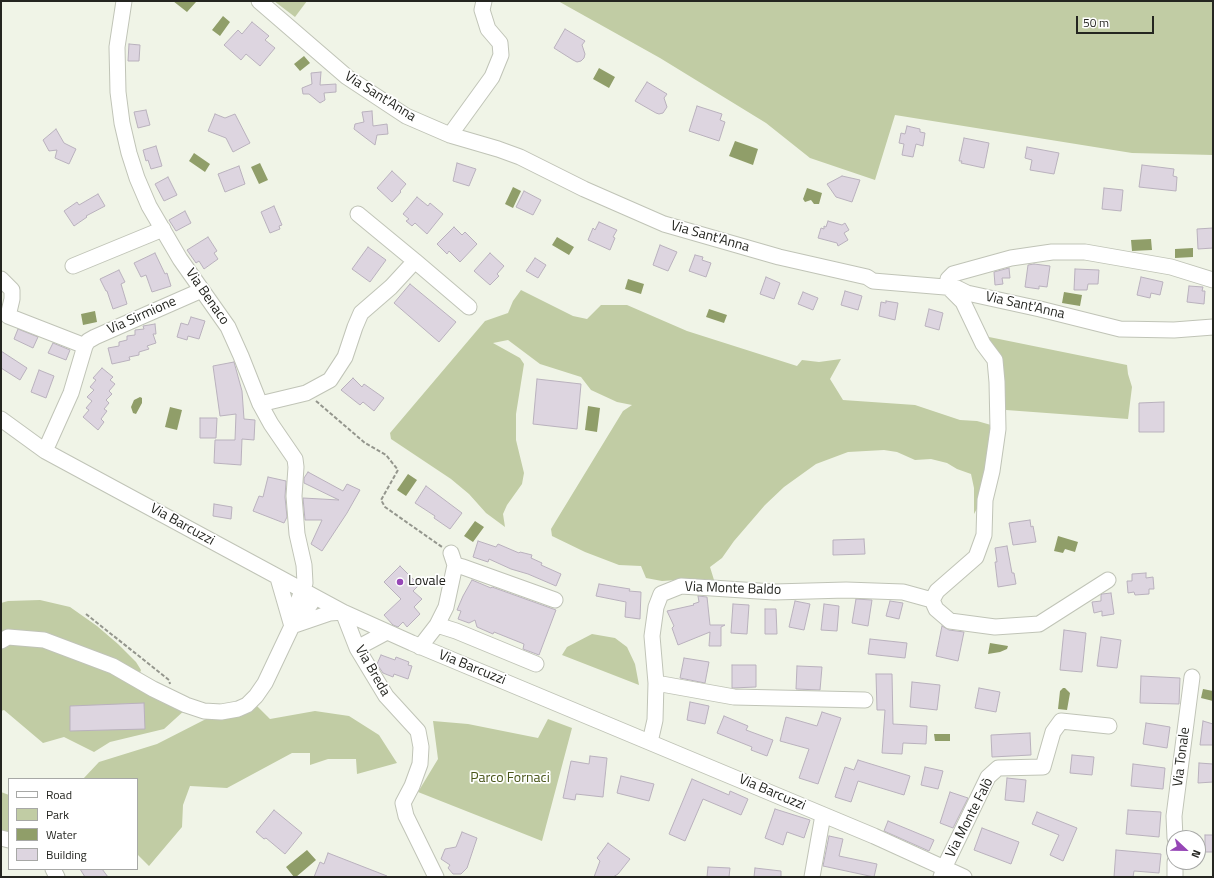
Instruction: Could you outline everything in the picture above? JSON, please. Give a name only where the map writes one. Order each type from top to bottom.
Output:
[{"type":"street","name":"Via Benaco","points":[[1,641],[8,637],[44,640],[113,666],[153,689],[186,705],[204,711],[221,712],[238,709],[247,705],[256,696],[292,626],[293,614],[308,593],[297,534],[294,496],[296,467],[295,459],[270,424],[260,404],[228,327],[180,259],[149,206],[137,178],[129,153],[122,123],[118,92],[117,47],[124,1]]},
{"type":"street","name":"Via Sant'Anna","points":[[259,1],[347,78],[406,116],[450,135],[498,148],[520,157],[584,189],[664,224],[779,257],[867,277],[873,281],[947,286],[957,288],[967,293],[1120,329],[1174,330],[1213,327]]},
{"type":"street","points":[[450,135],[492,77],[502,55],[500,43],[488,30],[482,10],[484,1]]},
{"type":"street","points":[[358,214],[469,307]]},
{"type":"street","points":[[73,266],[163,229]]},
{"type":"street","points":[[1108,580],[1039,624],[995,627],[950,621],[936,609],[932,600],[937,591],[976,557],[984,535],[985,500],[992,471],[998,429],[995,360],[983,344],[963,302],[947,286],[948,279],[953,274],[1011,258],[1052,252],[1085,252],[1172,266],[1213,280]]},
{"type":"street","points":[[260,404],[306,393],[330,380],[345,357],[361,313],[391,286],[415,261]]},
{"type":"street","points":[[1,279],[12,290],[12,299],[8,316],[85,346],[71,393],[45,451]]},
{"type":"street","name":"Via Sirmione","points":[[85,346],[95,337],[202,290]]},
{"type":"street","name":"Via Barcuzzi","points":[[1,419],[45,451],[343,612],[420,647],[874,836],[943,873],[964,877]]},
{"type":"street","points":[[420,647],[437,625],[446,607],[453,559],[463,566],[555,600]]},
{"type":"street","points":[[278,578],[292,626],[330,613],[343,612]]},
{"type":"street","name":"Via Monte Baldo","points":[[650,742],[655,720],[656,683],[652,636],[656,607],[661,594],[681,586],[774,592],[846,590],[903,592],[932,600]]},
{"type":"street","name":"Via Breda","points":[[343,612],[358,648],[386,696],[418,731],[421,747],[420,764],[412,786],[403,803],[406,816],[436,877]]},
{"type":"street","points":[[437,625],[456,631],[536,664]]},
{"type":"street","points":[[358,648],[386,632]]},
{"type":"street","name":"Via Tonale","points":[[1174,830],[1174,816],[1192,677]]},
{"type":"street","points":[[656,683],[734,696],[865,700]]},
{"type":"street","name":"Via Monte Falò","points":[[943,873],[988,777],[998,768],[1042,767],[1053,732],[1061,721],[1109,726]]},
{"type":"street","points":[[812,877],[822,815]]},
{"type":"path","points":[[306,393],[365,443],[386,455],[395,465],[398,470],[381,500],[385,507],[453,559]]},
{"type":"path","points":[[86,614],[169,680],[173,698]]},
{"type":"green space","points":[[274,1],[307,1],[295,17]]},
{"type":"green space","points":[[558,1],[1213,1],[1213,155],[1132,153],[895,115],[875,180],[810,158],[766,123],[660,58]]},
{"type":"green space","points":[[521,290],[573,316],[587,319],[601,305],[627,305],[687,331],[797,366],[802,360],[819,362],[841,359],[830,379],[843,400],[915,405],[960,420],[977,421],[994,425],[980,503],[974,514],[974,488],[971,474],[957,469],[947,463],[931,459],[915,460],[897,452],[884,450],[848,452],[816,464],[784,487],[765,505],[734,541],[722,558],[710,567],[714,580],[692,579],[662,581],[646,578],[641,566],[619,565],[585,552],[552,536],[551,529],[623,411],[632,405],[617,402],[591,390],[581,377],[540,364],[508,340],[493,343],[520,358],[524,364],[516,414],[516,440],[524,473],[522,484],[507,505],[503,514],[505,527],[486,513],[469,494],[451,479],[391,439],[390,433],[485,321],[508,313],[513,301]]},
{"type":"green space","points":[[989,337],[1127,365],[1132,387],[1128,419],[1006,410],[1004,406],[1004,375],[1002,364],[986,341]]},
{"type":"green space","points":[[40,600],[70,607],[97,626],[136,662],[141,670],[138,678],[107,660],[1,638],[1,603],[8,601]]},
{"type":"green space","points":[[592,634],[615,638],[627,647],[635,664],[639,685],[562,655],[567,647]]},
{"type":"green space","points":[[12,642],[46,644],[80,654],[186,709],[164,729],[110,742],[94,752],[64,737],[43,743],[4,710],[1,711],[1,646]]},
{"type":"green space","points":[[256,705],[270,719],[315,711],[349,716],[379,735],[397,763],[357,774],[356,759],[328,759],[310,765],[310,753],[292,753],[227,788],[190,786],[183,805],[182,827],[149,866],[138,855],[138,778],[84,778],[99,762],[157,744],[206,719],[241,716]]},
{"type":"green space","name":"Parco Fornaci","points":[[548,719],[572,728],[542,841],[418,792],[438,759],[433,721],[468,724],[538,738]]},
{"type":"green space","points":[[1,792],[8,795],[8,838],[1,836]]},
{"type":"water","points":[[173,1],[195,1],[196,2],[187,12]]},
{"type":"water","points":[[223,16],[230,22],[220,36],[212,30]]},
{"type":"water","points":[[304,56],[310,63],[300,71],[294,64]]},
{"type":"water","points":[[599,68],[615,77],[609,88],[593,79]]},
{"type":"water","points":[[735,141],[758,149],[753,165],[729,156]]},
{"type":"water","points":[[194,153],[210,164],[205,172],[189,161]]},
{"type":"water","points":[[260,163],[268,180],[259,184],[251,167]]},
{"type":"water","points":[[513,187],[521,191],[513,208],[505,204]]},
{"type":"water","points":[[807,188],[822,193],[819,204],[814,204],[811,200],[805,202],[803,199]]},
{"type":"water","points":[[557,237],[574,247],[569,255],[552,245]]},
{"type":"water","points":[[1151,239],[1152,250],[1132,251],[1131,240]]},
{"type":"water","points":[[1193,248],[1193,257],[1175,258],[1175,249]]},
{"type":"water","points":[[628,279],[644,284],[641,294],[625,289]]},
{"type":"water","points":[[1064,292],[1082,295],[1080,306],[1062,303]]},
{"type":"water","points":[[709,309],[727,315],[724,323],[706,317]]},
{"type":"water","points":[[95,311],[97,322],[83,325],[81,314]]},
{"type":"water","points":[[140,397],[142,398],[142,403],[136,414],[133,413],[131,407],[134,400]]},
{"type":"water","points":[[588,406],[600,408],[597,432],[585,430]]},
{"type":"water","points":[[170,407],[182,410],[177,430],[165,427]]},
{"type":"water","points":[[408,474],[417,480],[406,496],[397,490]]},
{"type":"water","points":[[475,521],[484,527],[473,542],[464,536]]},
{"type":"water","points":[[1058,536],[1078,542],[1075,552],[1065,549],[1063,553],[1054,551]]},
{"type":"water","points":[[990,643],[1008,646],[1007,649],[1000,652],[988,654]]},
{"type":"water","points":[[1063,688],[1070,693],[1067,710],[1058,709],[1060,691]]},
{"type":"water","points":[[1203,689],[1213,691],[1213,701],[1201,698]]},
{"type":"water","points":[[934,734],[950,734],[950,741],[935,741]]},
{"type":"water","points":[[307,850],[316,860],[296,877],[294,877],[286,867]]},
{"type":"building","points":[[252,22],[269,36],[265,40],[275,48],[260,66],[246,54],[241,60],[224,45],[238,30],[242,34]]},
{"type":"building","points":[[565,29],[585,41],[582,45],[585,54],[581,61],[577,62],[554,48]]},
{"type":"building","points":[[129,44],[140,45],[139,61],[128,61]]},
{"type":"building","points":[[321,72],[320,85],[336,84],[336,92],[324,93],[325,100],[320,103],[309,94],[303,94],[302,88],[312,84],[311,73]]},
{"type":"building","points":[[647,82],[667,94],[664,98],[667,107],[663,113],[656,113],[635,101]]},
{"type":"building","points":[[697,106],[722,114],[720,120],[725,122],[719,141],[689,131]]},
{"type":"building","points":[[146,110],[150,125],[138,128],[134,112]]},
{"type":"building","points":[[372,111],[373,126],[387,124],[388,134],[377,135],[375,145],[354,129],[355,124],[364,122],[362,112]]},
{"type":"building","points":[[215,114],[225,118],[235,114],[250,143],[233,152],[226,138],[208,131]]},
{"type":"building","points":[[907,126],[920,129],[920,132],[925,133],[923,146],[916,144],[913,157],[902,155],[904,144],[899,143],[901,133],[905,134]]},
{"type":"building","points":[[56,129],[64,143],[76,149],[69,164],[55,158],[57,150],[49,151],[43,140]]},
{"type":"building","points":[[964,138],[989,143],[984,168],[961,163],[962,161],[959,161]]},
{"type":"building","points":[[156,146],[162,166],[151,169],[148,160],[146,161],[143,150]]},
{"type":"building","points":[[1027,147],[1059,153],[1054,174],[1030,170],[1032,160],[1025,158]]},
{"type":"building","points":[[457,163],[476,169],[469,186],[453,181]]},
{"type":"building","points":[[1142,165],[1174,169],[1173,176],[1177,177],[1176,191],[1139,187]]},
{"type":"building","points":[[239,166],[245,184],[225,192],[218,174]]},
{"type":"building","points":[[392,171],[406,184],[392,202],[377,188]]},
{"type":"building","points":[[842,176],[860,180],[852,202],[836,197],[827,184]]},
{"type":"building","points":[[168,177],[177,195],[164,201],[155,184]]},
{"type":"building","points":[[1104,188],[1123,190],[1121,211],[1102,209]]},
{"type":"building","points":[[524,191],[541,200],[533,215],[516,207]]},
{"type":"building","points":[[98,194],[105,206],[86,216],[87,217],[74,226],[64,211],[77,202],[79,205]]},
{"type":"building","points":[[417,197],[428,206],[430,203],[443,214],[427,234],[415,223],[412,226],[406,221],[409,219],[403,214]]},
{"type":"building","points":[[274,206],[282,225],[279,226],[280,229],[270,233],[261,212]]},
{"type":"building","points":[[185,211],[191,223],[176,231],[169,220]]},
{"type":"building","points":[[828,221],[842,225],[845,223],[849,230],[844,233],[848,240],[838,246],[837,243],[818,238],[821,228],[824,229],[824,226],[826,227]]},
{"type":"building","points":[[599,222],[617,230],[613,237],[615,238],[610,250],[588,240],[593,228],[595,230]]},
{"type":"building","points":[[454,227],[462,235],[465,232],[477,244],[460,262],[449,251],[447,254],[437,244]]},
{"type":"building","points":[[1213,228],[1213,248],[1198,249],[1197,229]]},
{"type":"building","points":[[208,237],[217,251],[214,253],[218,259],[204,269],[199,261],[196,263],[187,250]]},
{"type":"building","points":[[660,245],[677,252],[668,271],[653,265]]},
{"type":"building","points":[[368,247],[386,260],[370,282],[352,269]]},
{"type":"building","points":[[155,253],[165,274],[167,273],[171,286],[152,292],[146,275],[141,277],[134,263]]},
{"type":"building","points":[[490,253],[504,266],[497,274],[499,276],[490,285],[474,271]]},
{"type":"building","points":[[695,255],[703,257],[702,260],[711,263],[706,277],[689,271]]},
{"type":"building","points":[[535,258],[546,265],[538,278],[526,271]]},
{"type":"building","points":[[1034,264],[1050,266],[1047,287],[1039,286],[1039,289],[1025,287],[1028,265]]},
{"type":"building","points":[[1009,268],[1010,278],[1002,278],[1003,284],[995,285],[994,272]]},
{"type":"building","points":[[1075,269],[1099,270],[1098,284],[1088,284],[1087,290],[1074,290]]},
{"type":"building","points":[[119,270],[125,282],[121,284],[127,304],[113,309],[107,291],[100,279]]},
{"type":"building","points":[[766,277],[780,283],[774,299],[760,294]]},
{"type":"building","points":[[1141,277],[1163,282],[1160,295],[1151,293],[1150,298],[1137,295]]},
{"type":"building","points":[[410,284],[456,322],[439,342],[394,303]]},
{"type":"building","points":[[1189,286],[1203,287],[1202,291],[1205,291],[1204,304],[1187,302]]},
{"type":"building","points":[[845,291],[862,296],[858,310],[841,305]]},
{"type":"building","points":[[803,292],[818,298],[813,310],[798,304]]},
{"type":"building","points":[[886,301],[898,303],[895,320],[879,316],[881,302],[886,303]]},
{"type":"building","points":[[929,309],[943,313],[939,330],[925,326]]},
{"type":"building","points":[[191,317],[205,321],[199,339],[188,336],[187,340],[177,337],[181,323],[188,325]]},
{"type":"building","points":[[155,324],[156,334],[153,334],[156,343],[147,346],[149,349],[139,352],[139,355],[129,357],[130,360],[112,364],[108,348],[119,346],[119,342],[127,340],[127,336],[135,335],[135,330],[144,329],[143,326]]},
{"type":"building","points":[[18,329],[38,337],[33,348],[14,339]]},
{"type":"building","points":[[53,343],[70,350],[66,360],[48,353]]},
{"type":"building","points":[[1,351],[27,368],[20,380],[1,368]]},
{"type":"building","points":[[234,362],[242,391],[244,419],[255,420],[254,440],[242,439],[241,465],[214,463],[215,440],[235,440],[236,414],[220,416],[213,366]]},
{"type":"building","points":[[102,368],[113,377],[110,380],[115,384],[109,391],[112,394],[106,400],[109,403],[104,409],[107,411],[101,419],[104,422],[98,430],[83,417],[89,410],[86,408],[92,401],[87,397],[94,390],[90,387],[96,380],[93,378]]},
{"type":"building","points":[[39,370],[54,376],[46,398],[31,392]]},
{"type":"building","points":[[353,378],[362,387],[364,384],[384,398],[374,411],[363,402],[360,405],[341,390]]},
{"type":"building","points":[[537,379],[581,384],[577,429],[533,424]]},
{"type":"building","points":[[1164,402],[1164,432],[1139,432],[1139,403]]},
{"type":"building","points":[[200,418],[217,418],[216,438],[200,438]]},
{"type":"building","points":[[308,472],[343,491],[347,484],[360,490],[322,551],[311,544],[322,520],[305,520],[303,498],[339,500],[304,483],[304,478]]},
{"type":"building","points":[[268,477],[286,481],[285,497],[287,517],[284,523],[253,511],[259,496],[263,497]]},
{"type":"building","points":[[426,486],[462,513],[450,529],[434,518],[435,516],[415,503]]},
{"type":"building","points":[[214,504],[232,507],[231,519],[213,516]]},
{"type":"building","points":[[1030,520],[1031,527],[1033,526],[1036,542],[1013,545],[1009,523]]},
{"type":"building","points":[[864,539],[865,554],[833,555],[833,540]]},
{"type":"building","points":[[478,541],[496,547],[498,544],[519,553],[532,555],[531,558],[542,563],[541,565],[561,574],[556,586],[489,559],[488,562],[473,557]]},
{"type":"building","points":[[1007,546],[1012,573],[1014,573],[1016,584],[998,587],[995,548]]},
{"type":"building","points":[[400,566],[419,585],[413,591],[422,599],[414,607],[420,614],[407,627],[403,622],[398,627],[393,625],[384,615],[401,599],[384,582]]},
{"type":"building","points":[[1146,573],[1146,578],[1153,577],[1154,589],[1149,589],[1149,594],[1135,595],[1134,592],[1128,593],[1127,581],[1132,581],[1132,574]]},
{"type":"building","points":[[472,580],[556,610],[539,655],[523,649],[524,644],[477,627],[475,620],[469,623],[458,619],[461,611],[457,610]]},
{"type":"building","points":[[599,584],[630,589],[629,591],[641,592],[640,619],[625,617],[626,602],[596,596]]},
{"type":"building","points":[[1111,593],[1114,614],[1102,616],[1102,611],[1094,613],[1092,602],[1101,601],[1102,594]]},
{"type":"building","points":[[698,596],[707,597],[710,625],[725,625],[721,627],[721,646],[709,646],[710,632],[678,645],[672,628],[674,626],[667,611],[694,605],[693,604],[699,602]]},
{"type":"building","points":[[856,599],[872,600],[868,626],[852,623]]},
{"type":"building","points":[[795,601],[810,604],[804,630],[789,627]]},
{"type":"building","points":[[890,601],[903,603],[899,619],[886,616]]},
{"type":"building","points":[[733,604],[749,605],[747,634],[731,633]]},
{"type":"building","points":[[824,604],[839,606],[837,631],[821,630]]},
{"type":"building","points":[[765,609],[776,609],[777,634],[765,634]]},
{"type":"building","points":[[942,626],[949,630],[964,632],[958,661],[936,656]]},
{"type":"building","points":[[1064,630],[1086,633],[1082,672],[1060,670]]},
{"type":"building","points":[[1101,637],[1121,640],[1117,668],[1097,666]]},
{"type":"building","points":[[870,639],[907,643],[905,658],[868,654]]},
{"type":"building","points":[[381,655],[395,660],[396,657],[409,662],[408,665],[412,666],[408,679],[394,674],[393,677],[383,673],[377,664]]},
{"type":"building","points":[[684,658],[709,662],[705,683],[680,678]]},
{"type":"building","points":[[732,665],[756,665],[756,687],[732,688]]},
{"type":"building","points":[[797,666],[822,667],[820,690],[796,689]]},
{"type":"building","points":[[876,674],[892,674],[893,724],[927,726],[926,744],[903,743],[902,754],[882,753],[885,710],[877,710]]},
{"type":"building","points":[[1141,676],[1180,678],[1179,704],[1140,703]]},
{"type":"building","points":[[912,682],[940,685],[937,710],[910,707]]},
{"type":"building","points":[[979,688],[1000,692],[996,712],[975,708]]},
{"type":"building","points":[[690,702],[709,706],[705,724],[687,720]]},
{"type":"building","points":[[144,703],[145,729],[70,731],[70,706]]},
{"type":"building","points":[[822,712],[841,718],[818,784],[799,778],[809,749],[780,741],[786,717],[817,726]]},
{"type":"building","points":[[724,716],[748,726],[746,730],[773,740],[767,756],[751,750],[752,747],[717,733]]},
{"type":"building","points":[[1203,721],[1213,724],[1213,745],[1200,745]]},
{"type":"building","points":[[1146,723],[1170,727],[1167,748],[1143,744]]},
{"type":"building","points":[[1030,733],[1031,755],[992,757],[991,735]]},
{"type":"building","points":[[1072,755],[1094,757],[1092,775],[1070,773]]},
{"type":"building","points":[[590,756],[607,758],[603,797],[576,794],[575,800],[563,798],[571,761],[589,764]]},
{"type":"building","points":[[858,760],[910,776],[904,795],[858,781],[851,802],[835,797],[845,767],[854,770]]},
{"type":"building","points":[[1199,763],[1213,764],[1213,782],[1198,783]]},
{"type":"building","points":[[1133,764],[1165,768],[1163,789],[1131,786]]},
{"type":"building","points":[[925,767],[943,771],[938,789],[921,785]]},
{"type":"building","points":[[621,776],[654,784],[649,801],[617,793]]},
{"type":"building","points":[[1007,778],[1026,780],[1024,802],[1005,800]]},
{"type":"building","points":[[692,779],[729,795],[730,791],[748,799],[741,815],[703,799],[685,841],[669,834]]},
{"type":"building","points":[[950,792],[968,798],[953,828],[940,823]]},
{"type":"building","points":[[775,809],[810,820],[804,838],[787,832],[783,845],[765,838]]},
{"type":"building","points":[[274,810],[302,833],[285,854],[266,838],[264,839],[256,832]]},
{"type":"building","points":[[1128,810],[1161,812],[1159,837],[1126,834]]},
{"type":"building","points":[[1037,812],[1077,828],[1063,861],[1050,855],[1059,835],[1032,824]]},
{"type":"building","points":[[888,821],[934,840],[929,851],[884,831]]},
{"type":"building","points":[[982,828],[1019,842],[1011,864],[974,850]]},
{"type":"building","points":[[462,832],[477,838],[467,868],[461,874],[453,874],[448,868],[450,865],[441,859],[445,849],[456,847]]},
{"type":"building","points":[[1206,835],[1213,835],[1213,852],[1206,852]]},
{"type":"building","points":[[829,836],[843,839],[839,856],[877,864],[874,877],[823,866]]},
{"type":"building","points":[[608,843],[630,859],[618,874],[613,877],[594,877],[600,861],[597,858]]},
{"type":"building","points":[[1116,850],[1161,854],[1159,873],[1134,871],[1133,877],[1114,877]]},
{"type":"building","points":[[328,853],[387,877],[314,877],[320,862],[324,864]]},
{"type":"building","points":[[708,867],[730,868],[729,877],[707,877]]},
{"type":"building","points":[[755,868],[781,871],[781,877],[754,877]]},
{"type":"building","points":[[81,870],[103,870],[108,877],[85,877]]},
{"type":"place","name":"Lovale","points":[[400,582]]}]
